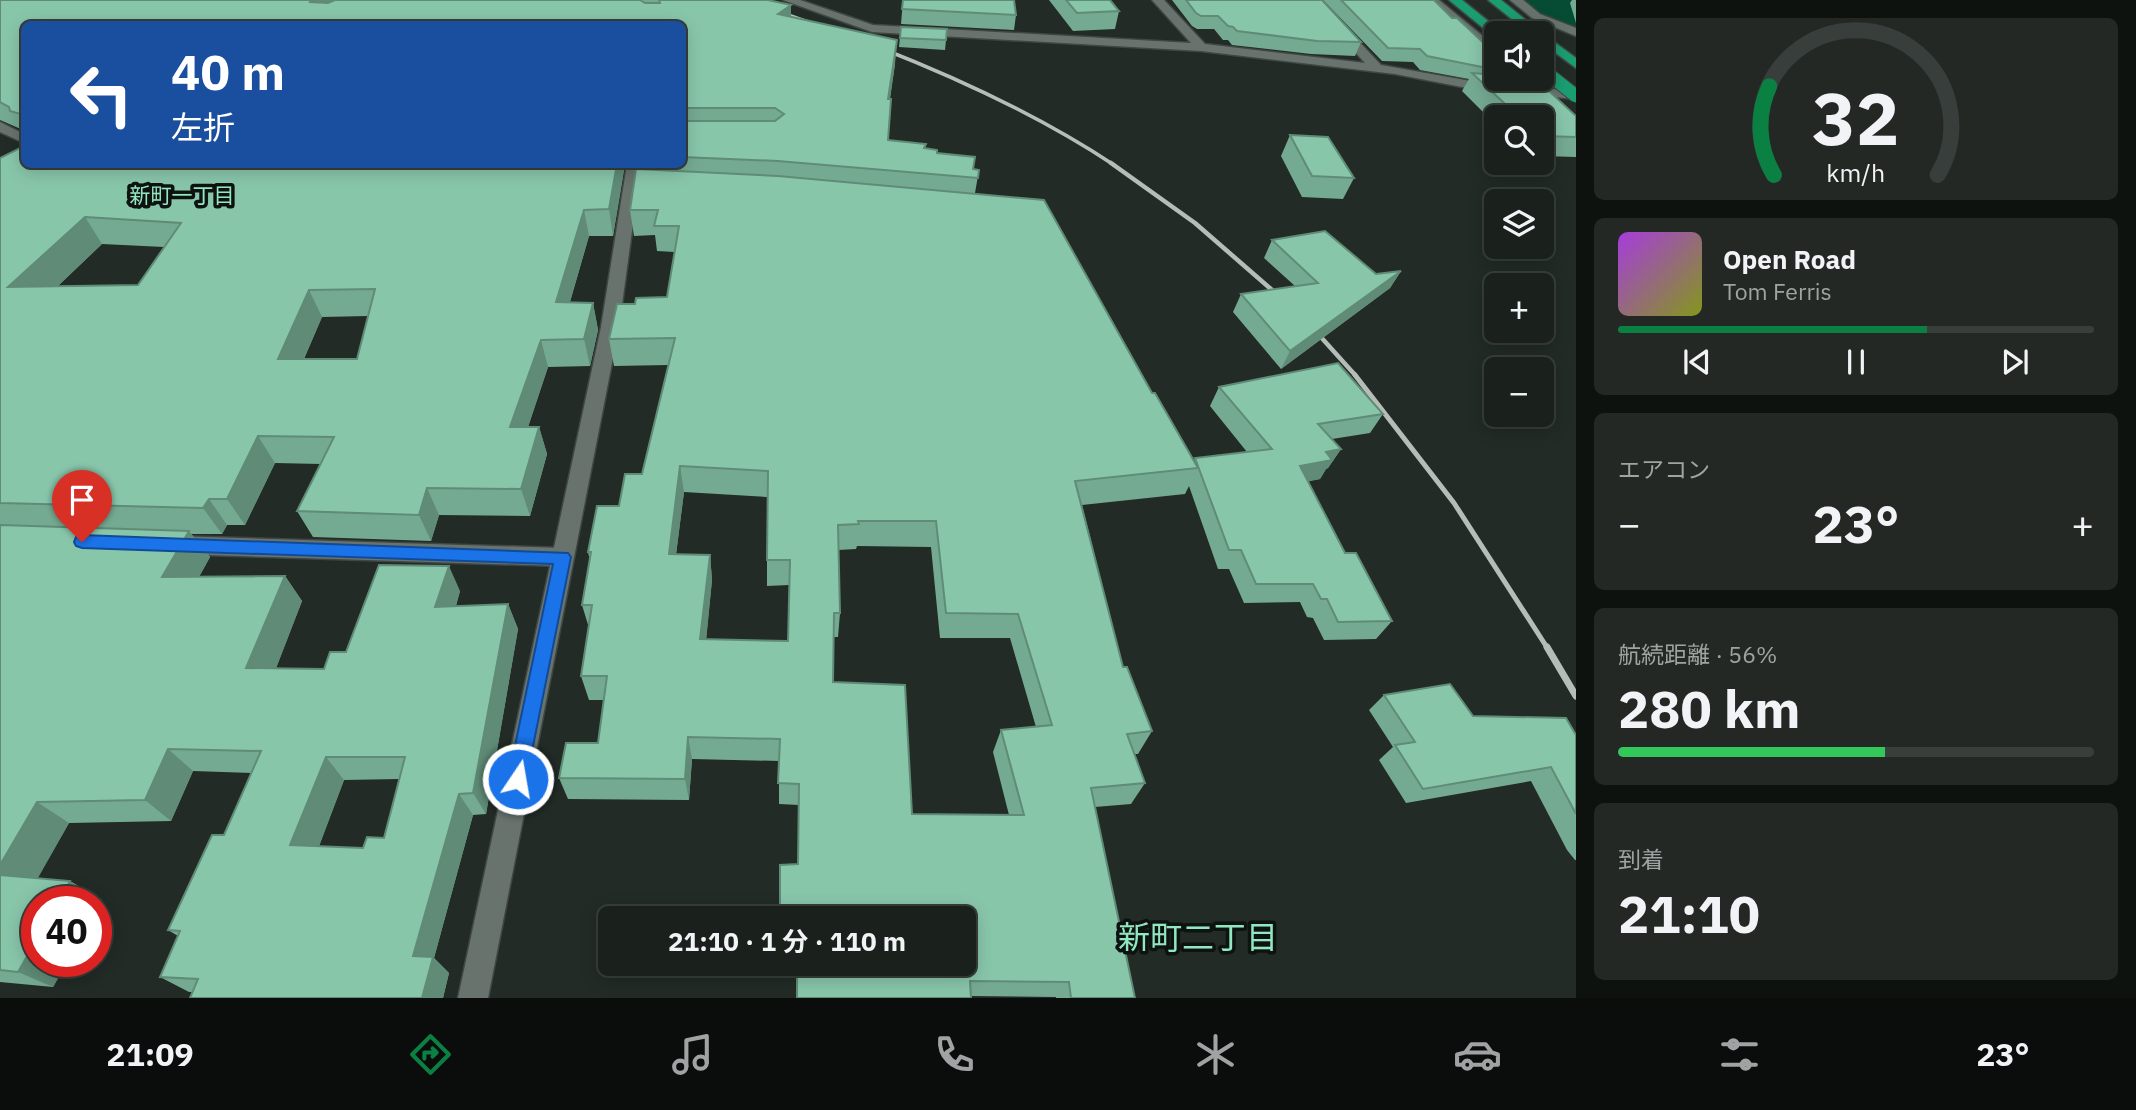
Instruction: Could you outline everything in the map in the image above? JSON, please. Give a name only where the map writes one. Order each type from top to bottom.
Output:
[{"type":"highway","points":[[1455,0],[1484,23]]},
{"type":"highway","points":[[1494,0],[1521,21]]},
{"type":"highway","points":[[1554,47],[1576,64]]},
{"type":"highway","points":[[1554,78],[1576,95]]},
{"type":"street","points":[[789,0],[872,27],[1201,47],[1377,68],[1479,88],[1576,95]]},
{"type":"street","points":[[1158,0],[1201,47]]},
{"type":"street","points":[[1314,0],[1377,68]]},
{"type":"street","points":[[1432,0],[1484,42]]},
{"type":"street","points":[[1516,0],[1536,16],[1576,32]]},
{"type":"street","points":[[1543,93],[1560,106]]},
{"type":"street","points":[[0,126],[21,137]]},
{"type":"street","points":[[473,998],[638,188],[635,168]]},
{"type":"street","points":[[150,544],[562,557]]},
{"type":"building","points":[[0,0],[311,0],[310,2],[328,3],[335,0],[640,0],[645,3],[660,3],[659,0],[768,0],[791,5],[778,14],[897,40],[888,99],[891,99],[888,140],[926,144],[924,148],[937,150],[937,153],[975,157],[973,169],[979,170],[978,178],[778,161],[686,157],[686,121],[775,121],[784,114],[775,108],[686,108],[686,21],[21,21],[21,114],[10,111],[9,107],[0,102]]},
{"type":"building","points":[[903,0],[1014,0],[1016,15],[902,9]]},
{"type":"building","points":[[1066,0],[1110,0],[1119,11],[1077,13]]},
{"type":"building","points":[[1186,0],[1322,0],[1361,42],[1317,41],[1237,31],[1218,16],[1201,16],[1196,13]]},
{"type":"building","points":[[1341,0],[1434,0],[1484,43],[1484,67],[1427,56],[1420,49],[1388,48]]},
{"type":"building","points":[[901,27],[947,29],[946,40],[900,38]]},
{"type":"building","points":[[1472,73],[1484,74],[1484,84]]},
{"type":"building","points":[[1491,91],[1549,91],[1576,116],[1576,137],[1554,136],[1554,105],[1506,105]]},
{"type":"building","points":[[1290,135],[1328,137],[1354,178],[1312,176]]},
{"type":"building","points":[[21,148],[21,168],[616,168],[609,209],[584,210],[556,302],[593,303],[584,339],[541,340],[510,427],[539,427],[521,489],[427,488],[419,515],[297,511],[334,437],[258,436],[227,499],[209,499],[203,508],[0,503],[0,158]],"holes":[[[85,217],[181,223],[138,285],[8,287]],[[375,289],[357,359],[278,359],[309,290]]]},
{"type":"building","points":[[636,169],[778,176],[1044,200],[1152,393],[1155,393],[1198,468],[1075,481],[1123,667],[1127,667],[1152,731],[1127,734],[1145,783],[1091,788],[1135,998],[1071,998],[1069,982],[970,981],[971,998],[797,998],[797,976],[976,976],[976,906],[780,906],[780,865],[798,864],[799,784],[778,783],[780,739],[688,737],[685,779],[559,778],[566,743],[598,743],[607,676],[581,676],[592,605],[582,605],[597,506],[619,506],[625,474],[642,474],[675,338],[609,339],[617,304],[635,304],[636,298],[667,297],[679,226],[654,226],[658,210],[630,210]],"holes":[[[680,466],[768,471],[767,560],[790,560],[788,641],[700,639],[710,555],[669,554]],[[858,521],[936,521],[946,613],[1018,614],[1052,725],[1001,730],[1024,815],[912,814],[905,685],[833,682],[834,613],[840,613],[838,525],[859,524]]]},
{"type":"building","points":[[1325,231],[1376,274],[1401,271],[1290,351],[1241,294],[1318,283],[1272,240]]},
{"type":"building","points":[[1338,363],[1383,414],[1318,424],[1341,449],[1326,452],[1332,460],[1300,466],[1345,553],[1356,553],[1392,621],[1338,622],[1327,599],[1321,599],[1313,584],[1256,584],[1241,550],[1229,550],[1195,458],[1272,449],[1219,387]]},
{"type":"building","points":[[0,525],[189,531],[162,577],[285,576],[246,668],[324,669],[330,652],[346,652],[379,565],[449,566],[435,607],[508,604],[473,793],[459,794],[413,956],[433,957],[422,998],[190,998],[198,979],[160,977],[180,931],[168,930],[212,835],[224,835],[261,751],[168,749],[145,800],[37,802],[0,865]],"holes":[[[326,757],[405,757],[384,838],[367,837],[363,848],[290,845]]]},
{"type":"building","points":[[1450,684],[1473,716],[1566,718],[1576,735],[1576,814],[1551,767],[1423,789],[1395,745],[1415,742],[1384,695]]},
{"type":"building","points":[[0,875],[70,881],[67,886],[21,886],[21,967],[18,972],[0,970]]},
{"type":"waterway","points":[[1542,0],[1576,20]]},
{"type":"railway","points":[[746,0],[822,27]]},
{"type":"railway","points":[[878,47],[999,100],[1057,130],[1112,164]]},
{"type":"railway","points":[[1112,164],[1195,223],[1287,303]]},
{"type":"railway","points":[[1310,325],[1356,376]]},
{"type":"railway","points":[[1355,375],[1454,503],[1548,649]]},
{"type":"railway","points":[[1547,647],[1576,696]]},
{"type":"district","name":"新町一丁目","points":[[182,195]]},
{"type":"district","name":"新町二丁目","points":[[1198,937]]},
{"type":"route","points":[[82,542],[562,557],[518,779]]}]
